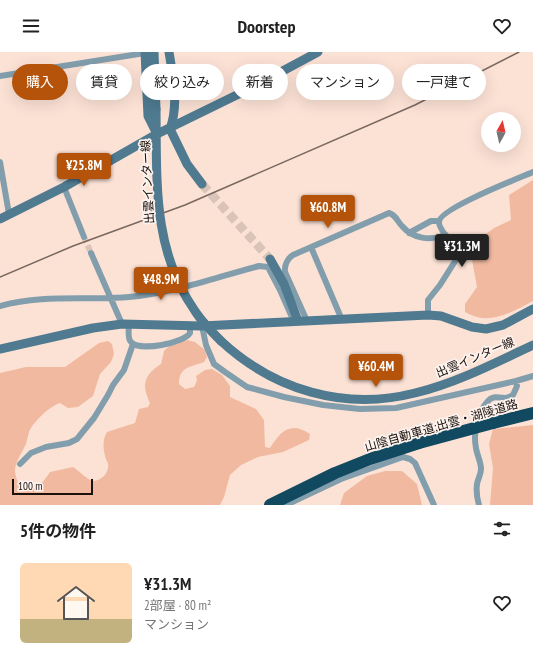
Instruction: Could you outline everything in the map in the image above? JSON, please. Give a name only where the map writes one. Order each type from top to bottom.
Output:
[{"type":"highway","name":"山陰自動車道;出雲・湖陵道路","points":[[270,505],[335,473],[370,459],[493,423],[533,413]]},
{"type":"main road","points":[[148,52],[148,116],[157,134]]},
{"type":"main road","name":"出雲インター線","points":[[148,52],[156,109],[159,216],[165,247],[174,274],[186,297],[203,322],[240,358],[284,383],[311,392],[326,396],[364,399],[402,396],[430,389],[478,370],[533,345]]},
{"type":"main road","points":[[169,52],[175,105],[173,121],[170,129],[187,164],[202,184]]},
{"type":"main road","points":[[0,219],[64,187],[157,134],[170,129],[249,89],[318,52]]},
{"type":"main road","points":[[175,105],[181,112],[191,118]]},
{"type":"main road","points":[[270,260],[284,284],[300,321]]},
{"type":"main road","points":[[0,349],[93,328],[125,324],[202,326],[428,315],[441,316],[472,327],[486,329],[503,325],[533,309]]},
{"type":"street","points":[[0,76],[148,52]]},
{"type":"street","points":[[0,162],[9,214]]},
{"type":"street","points":[[438,221],[442,215],[463,202],[533,172]]},
{"type":"street","points":[[64,187],[84,237]]},
{"type":"street","points":[[300,321],[285,272],[285,267],[291,256],[389,213],[393,214],[401,226],[409,233],[426,239],[446,235]]},
{"type":"street","points":[[409,233],[431,221],[438,221]]},
{"type":"street","points":[[428,315],[427,303],[430,297],[440,285],[458,255],[457,250],[440,227],[438,221]]},
{"type":"street","points":[[311,247],[342,320]]},
{"type":"street","points":[[91,253],[110,298],[125,324],[129,340],[133,344],[149,347],[168,343],[187,336],[190,331],[190,326]]},
{"type":"street","points":[[0,306],[34,299],[141,296],[260,266],[268,267],[280,290],[300,321]]},
{"type":"street","points":[[202,326],[206,345],[214,364],[247,387],[284,397],[323,405],[360,409],[396,408],[533,376]]},
{"type":"street","points":[[20,464],[31,453],[46,447],[69,443],[77,439],[94,418],[113,385],[124,370],[133,344]]},
{"type":"street","points":[[479,505],[476,495],[478,482],[481,476],[481,468],[476,447],[476,430],[478,421],[485,406],[491,398],[505,398],[513,395],[517,386],[516,381]]},
{"type":"street","points":[[286,505],[341,479],[403,458],[410,459],[415,463],[434,505]]},
{"type":"shaded area","points":[[533,180],[533,301],[499,317],[484,318],[472,316],[465,312],[465,304],[477,287],[472,260],[480,238],[494,228],[511,220],[509,195]]},
{"type":"shaded area","points":[[187,340],[195,342],[205,350],[207,357],[204,362],[186,368],[183,371],[179,384],[185,389],[194,387],[197,380],[196,376],[205,370],[212,369],[222,375],[230,386],[230,397],[256,409],[264,420],[265,447],[270,448],[282,433],[291,428],[297,428],[310,434],[309,440],[283,452],[258,457],[241,465],[230,475],[224,497],[220,505],[0,505],[0,373],[26,367],[65,367],[99,343],[108,341],[112,344],[114,354],[111,362],[100,374],[93,396],[78,407],[68,408],[60,403],[42,415],[29,432],[26,444],[15,470],[20,487],[25,489],[34,488],[41,484],[50,472],[73,467],[89,479],[96,481],[103,477],[108,470],[104,449],[104,438],[107,432],[135,423],[139,409],[148,407],[150,403],[145,386],[148,376],[161,364],[164,351],[169,346]]},
{"type":"shaded area","points":[[533,425],[533,505],[490,505],[493,468],[489,444],[493,429]]},
{"type":"shaded area","points":[[385,471],[402,471],[417,484],[422,505],[340,505],[344,493],[367,476]]},
{"type":"tunnel","points":[[202,184],[270,259]]},
{"type":"tunnel","points":[[84,237],[91,253]]},
{"type":"railway","points":[[0,277],[73,246],[185,205],[415,105],[519,52]]}]
